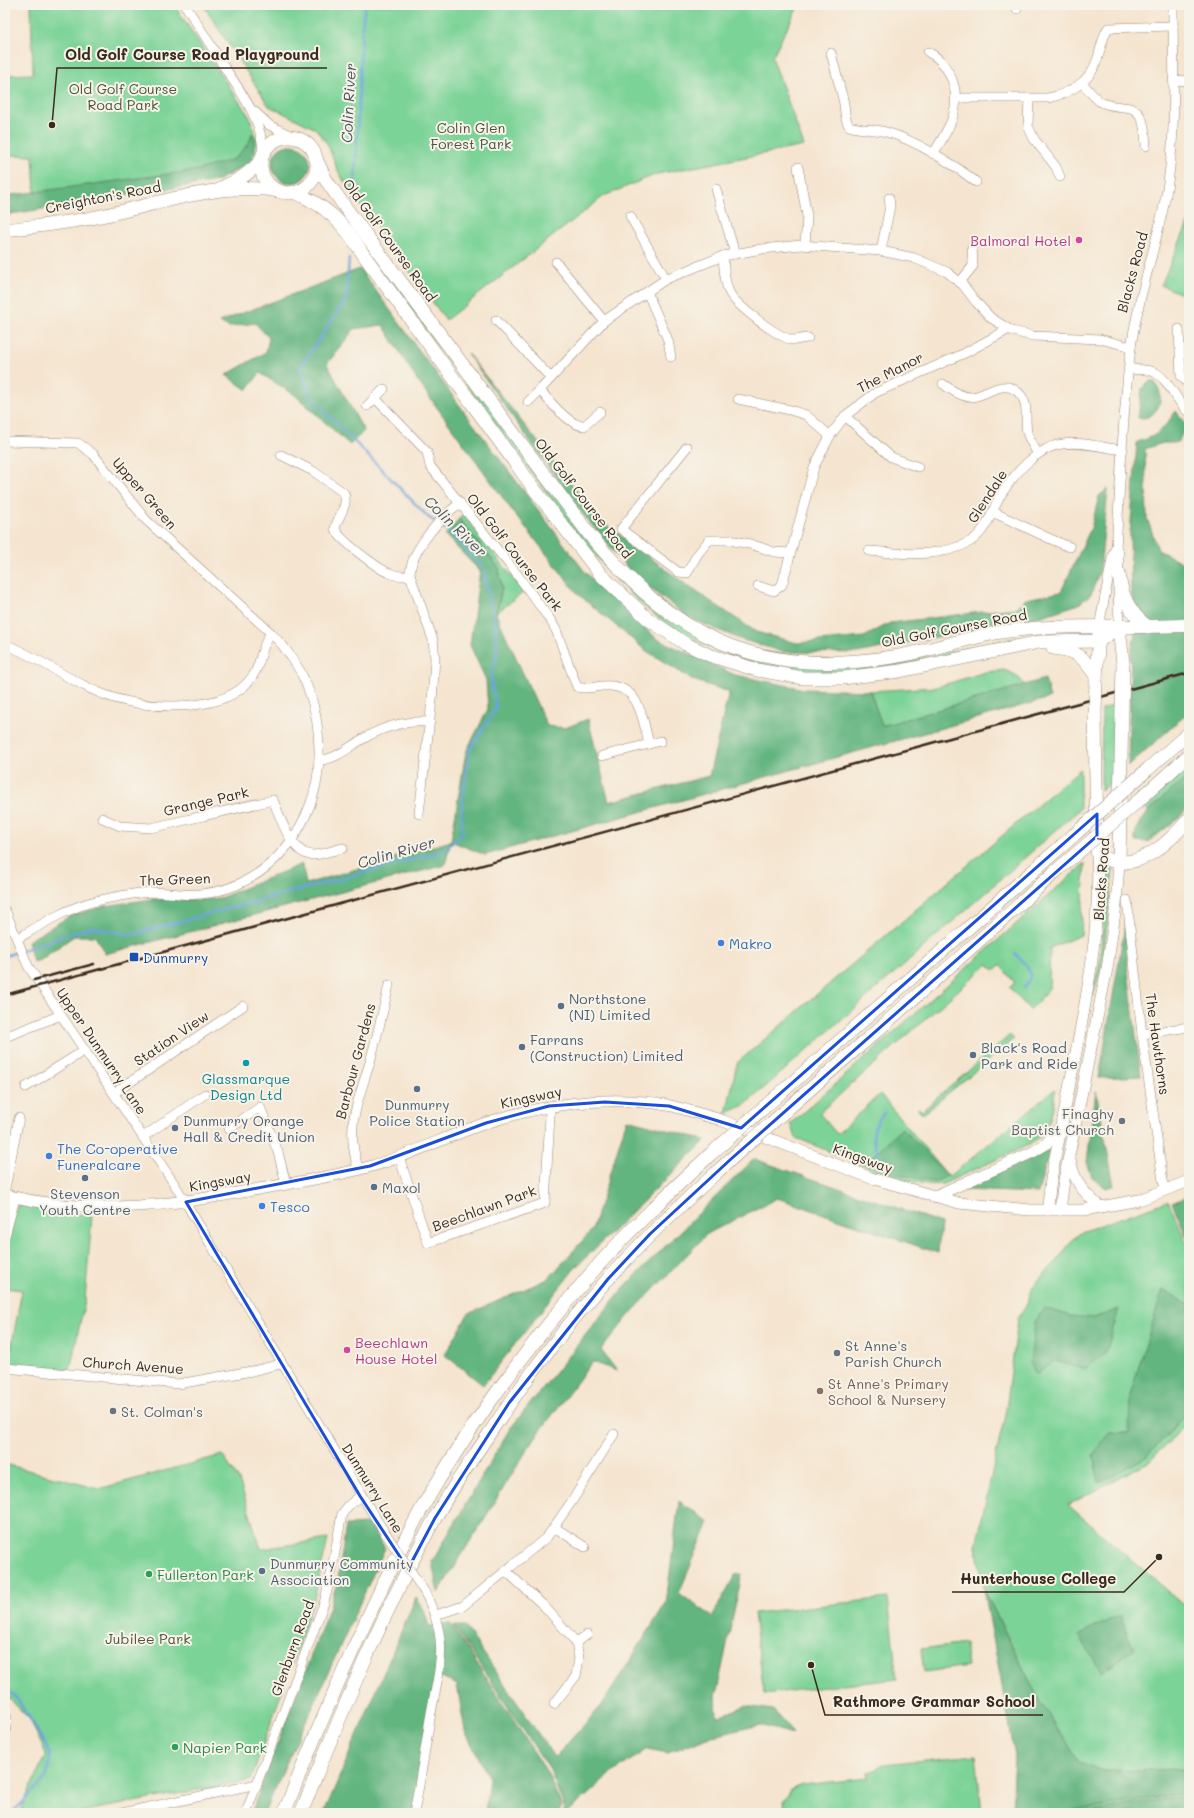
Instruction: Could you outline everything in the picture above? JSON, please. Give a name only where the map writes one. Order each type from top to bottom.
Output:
[{"type":"highway","points":[[286,192],[305,188],[311,182],[315,174],[316,166],[312,149],[306,143],[290,137],[281,138],[273,142],[262,158],[263,176],[273,188],[286,192],[312,207],[333,223],[362,254],[577,545],[602,575],[624,598],[667,633],[709,655],[732,664],[803,678],[843,678],[886,674],[1004,648],[1039,642],[1099,641],[1119,627]]},
{"type":"highway","name":"Old Golf Course Road","points":[[315,157],[326,180],[345,207],[589,534],[614,564],[636,586],[682,622],[716,640],[738,648],[780,659],[821,663],[868,660],[895,656],[998,633],[1036,628],[1189,625]]},
{"type":"highway","name":"Creighton's Road","points":[[206,192],[240,179],[253,169],[262,158]]},
{"type":"highway","name":"Creighton's Road","points":[[5,230],[99,217],[206,192],[245,188],[286,192]]},
{"type":"highway","points":[[1119,574],[1120,586],[1128,604],[1140,621],[1148,627]]},
{"type":"highway","name":"Blacks Road","points":[[1097,852],[1095,715],[1099,627]]},
{"type":"highway","name":"Blacks Road","points":[[1119,627],[1123,650],[1119,863]]},
{"type":"highway","points":[[1004,648],[1038,647],[1072,652],[1082,658],[1096,678]]},
{"type":"highway","points":[[284,1813],[352,1649],[405,1540],[428,1497],[456,1452],[541,1334],[595,1269],[645,1216],[713,1152],[1189,733]]},
{"type":"highway","points":[[301,1813],[382,1622],[435,1518],[509,1403],[550,1349],[608,1279],[650,1234],[731,1159],[890,1018],[976,945],[1056,871],[1137,802],[1189,755]]},
{"type":"highway","points":[[1097,852],[1106,859],[1119,863],[1132,862],[1153,852],[1175,835],[1189,819]]},
{"type":"main road","name":"Blacks Road","points":[[1048,1210],[1050,1185],[1087,992],[1095,938],[1098,878],[1097,852]]},
{"type":"main road","name":"Blacks Road","points":[[1060,1210],[1107,969],[1116,905],[1119,863]]},
{"type":"main road","name":"Kingsway","points":[[10,1197],[75,1206],[103,1208],[128,1208],[186,1202],[286,1184],[358,1168],[399,1157],[486,1123],[549,1106],[606,1102],[634,1102],[669,1106],[721,1120],[871,1178],[959,1203],[1048,1210],[1084,1210],[1139,1200],[1189,1181]]},
{"type":"main road","points":[[933,1196],[1033,1152],[1046,1144],[1062,1125]]},
{"type":"main road","points":[[1069,1158],[1074,1176],[1079,1186],[1100,1207]]},
{"type":"street","points":[[185,5],[247,102],[260,118],[269,125],[298,139]]},
{"type":"street","name":"Blacks Road","points":[[1099,627],[1113,554],[1116,547],[1131,347],[1139,304],[1157,241],[1168,187],[1172,137],[1173,5]]},
{"type":"street","points":[[957,98],[1029,98],[1058,96],[1071,91],[1082,83],[1097,62],[1103,36],[1108,28],[1173,26]]},
{"type":"street","points":[[928,52],[937,56],[945,66],[952,80],[957,98],[950,124],[933,154]]},
{"type":"street","points":[[831,53],[835,75],[844,101],[845,119],[849,126],[862,130],[884,131],[901,137],[961,170],[976,182]]},
{"type":"street","points":[[1173,80],[1189,81]]},
{"type":"street","points":[[1082,83],[1100,101],[1116,107],[1131,108],[1141,116],[1145,128],[1146,146]]},
{"type":"street","points":[[1029,98],[1028,126],[1034,139],[1056,166],[1060,177]]},
{"type":"street","points":[[247,102],[260,131],[263,142],[262,158]]},
{"type":"street","points":[[798,167],[807,216],[805,245]]},
{"type":"street","points":[[716,189],[735,254]]},
{"type":"street","points":[[881,250],[890,206],[889,198]]},
{"type":"street","points":[[630,216],[666,279]]},
{"type":"street","points":[[528,402],[604,321],[666,279],[723,256],[762,249],[805,245],[881,250],[914,258],[947,272],[960,282],[991,318],[1009,329],[1033,336],[1100,339],[1131,347]]},
{"type":"street","points":[[960,282],[973,266],[972,247]]},
{"type":"street","points":[[723,256],[725,275],[730,293],[739,306],[776,332],[792,340],[808,338]]},
{"type":"street","points":[[556,262],[604,321]]},
{"type":"street","points":[[647,292],[668,340],[671,357]]},
{"type":"street","points":[[496,320],[554,375]]},
{"type":"street","name":"The Manor","points":[[758,586],[774,591],[782,585],[814,468],[830,436],[845,416],[875,393],[965,353],[1009,329]]},
{"type":"street","points":[[1179,329],[1181,376],[1189,384]]},
{"type":"street","points":[[1129,369],[1148,370],[1156,373],[1166,382],[1177,401],[1189,413]]},
{"type":"street","points":[[943,384],[956,392],[971,397],[1004,386],[1015,389],[1024,399],[1027,432],[1038,454]]},
{"type":"street","points":[[367,406],[384,389]]},
{"type":"street","points":[[540,390],[561,413],[579,426],[584,426],[600,412]]},
{"type":"street","name":"Old Golf Course Park","points":[[375,398],[427,452],[430,466],[516,573],[551,621],[556,630],[577,687],[584,688],[616,685],[627,691],[632,696],[640,710],[649,744]]},
{"type":"street","points":[[738,399],[790,410],[806,415],[830,436]]},
{"type":"street","points":[[845,416],[891,457],[918,467]]},
{"type":"street","name":"Upper Green","points":[[5,441],[78,443],[84,446],[146,520],[245,610]]},
{"type":"street","name":"Glendale","points":[[869,550],[921,553],[949,550],[970,541],[980,533],[1002,493],[1012,479],[1038,454],[1062,444],[1078,444],[1123,450]]},
{"type":"street","points":[[687,447],[621,529],[678,572],[687,572],[697,555],[709,540],[729,540],[750,544],[774,552],[790,553]]},
{"type":"street","points":[[281,455],[313,471],[344,494],[346,501],[335,529],[341,538],[388,572],[398,576],[410,575]]},
{"type":"street","points":[[419,814],[434,677],[433,640],[410,575],[410,569],[415,555],[430,534],[446,514],[460,504]]},
{"type":"street","points":[[992,512],[1017,522],[1039,535],[1070,547]]},
{"type":"street","name":"Blacks Road","points":[[1116,547],[1119,554],[1119,627]]},
{"type":"street","name":"The Green","points":[[18,941],[62,913],[95,901],[152,892],[200,894],[230,888],[259,872],[274,860],[292,840],[304,820],[314,797],[319,760],[319,735],[311,695],[303,676],[290,655],[271,633],[245,610]]},
{"type":"street","points":[[5,644],[29,655],[90,689],[108,696],[142,704],[181,706],[211,702],[234,693],[242,688],[254,675],[260,662],[263,645],[271,633]]},
{"type":"street","points":[[319,760],[335,756],[376,732],[393,725],[408,722],[430,722]]},
{"type":"street","points":[[602,756],[661,740]]},
{"type":"street","name":"Grange Park","points":[[102,818],[120,826],[152,828],[273,800],[292,840]]},
{"type":"street","points":[[292,840],[299,850],[312,855],[342,848]]},
{"type":"street","name":"The Hawthorns","points":[[1127,900],[1142,1034],[1163,1181],[1166,1190]]},
{"type":"street","name":"Upper Dunmurry Lane","points":[[5,910],[25,960],[186,1202]]},
{"type":"street","name":"Barbour Gardens","points":[[358,1168],[352,1137],[352,1119],[370,1062],[389,985]]},
{"type":"street","name":"Station View","points":[[114,1093],[244,1006]]},
{"type":"street","points":[[5,1037],[61,1015]]},
{"type":"street","points":[[1142,1034],[1189,1027]]},
{"type":"street","points":[[26,1087],[85,1050]]},
{"type":"street","points":[[143,1137],[205,1094]]},
{"type":"street","name":"Beechlawn Park","points":[[399,1157],[428,1243],[538,1206],[545,1203],[550,1116],[549,1106]]},
{"type":"street","points":[[229,1129],[260,1107],[278,1152],[286,1184]]},
{"type":"street","points":[[5,1188],[19,1118]]},
{"type":"street","points":[[5,1236],[10,1197]]},
{"type":"street","name":"Dunmurry Lane","points":[[186,1202],[360,1496],[424,1591],[436,1615],[440,1639],[440,1676],[433,1704],[414,1813]]},
{"type":"street","name":"Church Avenue","points":[[5,1368],[178,1384],[252,1371],[281,1364]]},
{"type":"street","points":[[436,1615],[463,1606],[546,1537],[572,1501],[614,1434]]},
{"type":"street","name":"Glenburn Road","points":[[246,1813],[322,1608],[331,1574],[342,1514],[349,1504],[360,1496]]},
{"type":"street","points":[[554,1527],[586,1547]]},
{"type":"street","points":[[505,1570],[544,1606],[576,1642],[579,1658],[576,1676],[554,1704]]},
{"type":"street","points":[[576,1642],[587,1635]]},
{"type":"street","points":[[5,1715],[7,1718],[5,1734]]},
{"type":"street","points":[[122,1813],[256,1784]]},
{"type":"highlighted area","points":[[1097,814],[1097,836],[731,1159],[650,1234],[608,1279],[509,1403],[435,1518],[408,1569],[360,1496],[186,1202],[370,1166],[486,1123],[549,1106],[605,1102],[669,1106],[741,1128]]},
{"type":"green space","name":"Old Golf Course Road Park","points":[[31,5],[174,5],[249,116],[258,140],[253,162],[217,181],[35,193],[33,156],[5,155],[5,75],[33,74]]},
{"type":"green space","name":"Colin Glen Forest Park","points":[[203,5],[799,5],[772,57],[804,146],[657,174],[604,196],[446,320],[349,190],[337,169],[328,145],[316,129],[269,106]]},
{"type":"green space","points":[[252,133],[255,139],[250,160],[217,181],[5,215],[5,196],[198,170],[234,159],[249,143]]},
{"type":"green space","points":[[291,145],[304,151],[310,164],[304,177],[291,183],[278,177],[272,164],[278,151]]},
{"type":"green space","points":[[1189,221],[1189,297],[1161,285]]},
{"type":"green space","points":[[361,235],[605,558],[720,646],[871,666],[912,660],[1015,638],[1072,635],[1071,637],[1036,638],[1008,641],[949,656],[892,667],[857,671],[822,672],[788,669],[754,663],[722,652],[691,638],[661,620],[634,597],[608,570],[568,522],[361,242]]},
{"type":"green space","points":[[360,269],[468,417],[585,572],[657,639],[735,675],[804,689],[870,691],[882,726],[1045,679],[1050,698],[485,855],[451,841],[466,752],[488,709],[486,680],[470,645],[480,571],[445,535],[459,519],[499,568],[502,589],[496,614],[547,726],[565,728],[588,719],[609,802],[709,776],[729,692],[693,680],[645,650],[578,594],[511,509],[417,380],[383,325],[354,329],[327,364],[364,431],[350,445],[295,395],[260,373],[247,390],[226,375],[266,352],[269,338],[255,323],[229,327],[219,322]]},
{"type":"green space","points":[[467,353],[601,521],[688,586],[756,632],[797,643],[864,637],[890,623],[1015,608],[1026,599],[1061,592],[1091,528],[1099,496],[1108,489],[1100,570],[1091,594],[1079,604],[1042,616],[857,653],[783,652],[737,638],[688,617],[636,578],[580,511]]},
{"type":"green space","points":[[1149,381],[1154,381],[1159,389],[1159,406],[1153,414],[1148,417],[1138,418],[1142,388]]},
{"type":"green space","points":[[1176,411],[1186,424],[1179,441],[1174,443],[1163,443],[1145,449],[1147,518],[1158,550],[1189,566],[1189,712],[1128,766],[1131,654],[1139,613],[1131,593],[1130,534],[1137,442],[1151,437],[1160,431],[1168,423]]},
{"type":"green space","points":[[463,514],[524,592],[496,613],[502,589],[499,568],[459,519]]},
{"type":"green space","points":[[1004,670],[1016,675],[1025,685],[882,726],[870,691],[937,687],[985,672]]},
{"type":"green space","points":[[1117,704],[1116,779],[1101,791],[1102,709]]},
{"type":"green space","points":[[1189,767],[1189,777],[1149,811],[1143,807]]},
{"type":"green space","points":[[1080,769],[1080,809],[746,1104],[726,1114],[737,1063]]},
{"type":"green space","points":[[1189,776],[1189,806],[1180,817],[1148,842],[1135,841],[1136,832],[1146,814],[1154,805]]},
{"type":"green space","points":[[451,841],[445,865],[105,954],[95,936],[74,936],[40,960],[33,962],[28,941],[70,916],[105,906],[152,899],[199,900],[220,898],[302,864],[306,884]]},
{"type":"green space","points":[[1085,863],[1081,935],[1050,948],[1049,989],[1030,1010],[1009,987],[1015,983],[1000,965],[994,970],[988,964],[819,1113],[837,1134],[880,1094],[949,1177],[1055,1089],[1050,1120],[1038,1138],[1031,1144],[943,1184],[929,1184],[912,1181],[870,1168],[796,1138],[790,1124]]},
{"type":"green space","points":[[1106,868],[1113,869],[1103,962],[1093,996],[1091,995],[1100,963]]},
{"type":"green space","points":[[1126,919],[1127,964],[1141,1076],[1099,1078]]},
{"type":"green space","points":[[1010,1035],[1014,1039],[923,1114],[919,1111],[918,1108],[922,1111]]},
{"type":"green space","points":[[1096,1091],[1114,1186],[1106,1188],[1092,1177],[1087,1162]]},
{"type":"green space","points":[[627,1119],[706,1140],[575,1268],[483,1385],[445,1355],[468,1314],[548,1279],[592,1230]]},
{"type":"green space","points":[[902,1128],[948,1176],[934,1182],[897,1174],[867,1161]]},
{"type":"green space","points":[[1050,1149],[1038,1193],[963,1189]]},
{"type":"green space","points":[[754,1159],[941,1223],[938,1253],[777,1198],[707,1234],[631,1313],[601,1350],[617,1371],[592,1362],[532,1442],[438,1593],[432,1562],[509,1430],[624,1287]]},
{"type":"green space","points":[[1189,1196],[1189,1241],[1172,1203]]},
{"type":"green space","points":[[1168,1201],[1189,1248],[1189,1421],[1150,1461],[1068,1505],[1189,1609],[1189,1769],[1104,1771],[1079,1763],[1036,1694],[984,1590],[976,1545],[1006,1410],[1018,1319],[1027,1304],[1033,1286],[1055,1263],[1073,1239],[1084,1231]]},
{"type":"green space","points":[[17,1205],[92,1216],[85,1300],[70,1370],[8,1365],[22,1290],[5,1288],[5,1253]]},
{"type":"green space","points":[[1163,1289],[1189,1305],[1189,1412],[1146,1457],[1099,1483],[1093,1455],[1109,1432],[1129,1433],[1130,1395]]},
{"type":"green space","points":[[1044,1308],[1071,1316],[1094,1318],[1119,1309],[1106,1353],[1085,1369],[1054,1361],[1036,1375],[1030,1362],[1035,1322]]},
{"type":"green space","name":"Jubilee Park","points":[[222,1455],[239,1480],[261,1549],[328,1539],[314,1599],[251,1780],[75,1813],[19,1813],[46,1754],[30,1720],[5,1694],[5,1464],[99,1489]]},
{"type":"green space","points":[[679,1501],[709,1522],[679,1593],[712,1617],[735,1575],[742,1574],[716,1696],[717,1717],[745,1706],[773,1710],[793,1734],[760,1725],[708,1737],[668,1753],[647,1749],[611,1774],[567,1813],[562,1813],[565,1809],[550,1770],[454,1626],[465,1626],[554,1757],[556,1756],[602,1705],[666,1603]]},
{"type":"green space","points":[[370,1524],[385,1548],[264,1813],[251,1813],[330,1606],[338,1579],[346,1525]]},
{"type":"green space","points":[[984,1590],[1036,1694],[1079,1762],[1104,1771],[1189,1769],[1189,1793],[1056,1813],[1012,1813],[1015,1755]]},
{"type":"green space","points":[[416,1597],[424,1610],[429,1626],[451,1624],[547,1772],[562,1807],[558,1813],[485,1813],[489,1778],[465,1731],[457,1685],[440,1676],[414,1813],[324,1813]]},
{"type":"green space","points":[[888,1598],[897,1679],[764,1694],[754,1613]]},
{"type":"green space","points":[[1120,1615],[1134,1650],[1101,1672],[1079,1635]]},
{"type":"green space","points":[[965,1643],[968,1666],[924,1672],[921,1649]]},
{"type":"green space","points":[[976,1755],[982,1813],[785,1813],[784,1800],[791,1790],[802,1785],[869,1778],[868,1772],[873,1771],[883,1764]]},
{"type":"green space","points":[[1189,1793],[1189,1813],[1056,1813]]},
{"type":"green space","points":[[1189,1796],[1189,1813],[1077,1813]]},
{"type":"waterway","name":"Colin River","points":[[354,201],[362,26],[365,5]]},
{"type":"waterway","name":"Colin River","points":[[349,258],[346,300],[300,367],[311,397],[429,518],[436,522]]},
{"type":"waterway","name":"Colin River","points":[[5,956],[91,927],[130,935],[441,852],[462,835],[462,801],[470,750],[496,708],[491,678],[497,653],[495,621],[483,567],[448,531],[440,525]]},
{"type":"waterway","points":[[1015,953],[1026,965],[1030,973],[1030,978],[1024,988]]},
{"type":"waterway","points":[[883,1159],[876,1147],[873,1136],[876,1124],[884,1113]]},
{"type":"waterway","name":"Colin River","points":[[5,1687],[17,1699],[50,1753],[47,1777],[16,1809],[14,1813]]},
{"type":"railway","points":[[5,995],[1189,673]]},
{"type":"railway","points":[[34,980],[94,964]]},
{"type":"place","name":"Old Golf Course Road Playground","points":[[52,125]]},
{"type":"place","name":"Balmoral Hotel","points":[[1079,240]]},
{"type":"place","name":"Makro","points":[[721,943]]},
{"type":"place","name":"Dunmurry","points":[[134,957]]},
{"type":"place","name":"Northstone (NI) Limited","points":[[561,1006]]},
{"type":"place","name":"Farrans (Construction) Limited","points":[[522,1047]]},
{"type":"place","name":"Black's Road Park and Ride","points":[[973,1055]]},
{"type":"place","name":"Glassmarque Design Ltd","points":[[246,1063]]},
{"type":"place","name":"Dunmurry Police Station","points":[[417,1089]]},
{"type":"place","name":"Finaghy Baptist Church","points":[[1122,1121]]},
{"type":"place","name":"Dunmurry Orange Hall & Credit Union","points":[[175,1128]]},
{"type":"place","name":"The Co-operative Funeralcare","points":[[49,1156]]},
{"type":"place","name":"Stevenson Youth Centre","points":[[85,1178]]},
{"type":"place","name":"Maxol","points":[[374,1187]]},
{"type":"place","name":"Tesco","points":[[262,1206]]},
{"type":"place","name":"Beechlawn House Hotel","points":[[347,1350]]},
{"type":"place","name":"St Anne's Parish Church","points":[[837,1353]]},
{"type":"place","name":"St Anne's Primary School & Nursery","points":[[820,1391]]},
{"type":"place","name":"St. Colman's","points":[[113,1411]]},
{"type":"place","name":"Hunterhouse College","points":[[1159,1557]]},
{"type":"place","name":"Dunmurry Community Association","points":[[262,1571]]},
{"type":"place","name":"Fullerton Park","points":[[149,1574]]},
{"type":"place","name":"Rathmore Grammar School","points":[[811,1665]]},
{"type":"place","name":"Napier Park","points":[[175,1747]]}]
